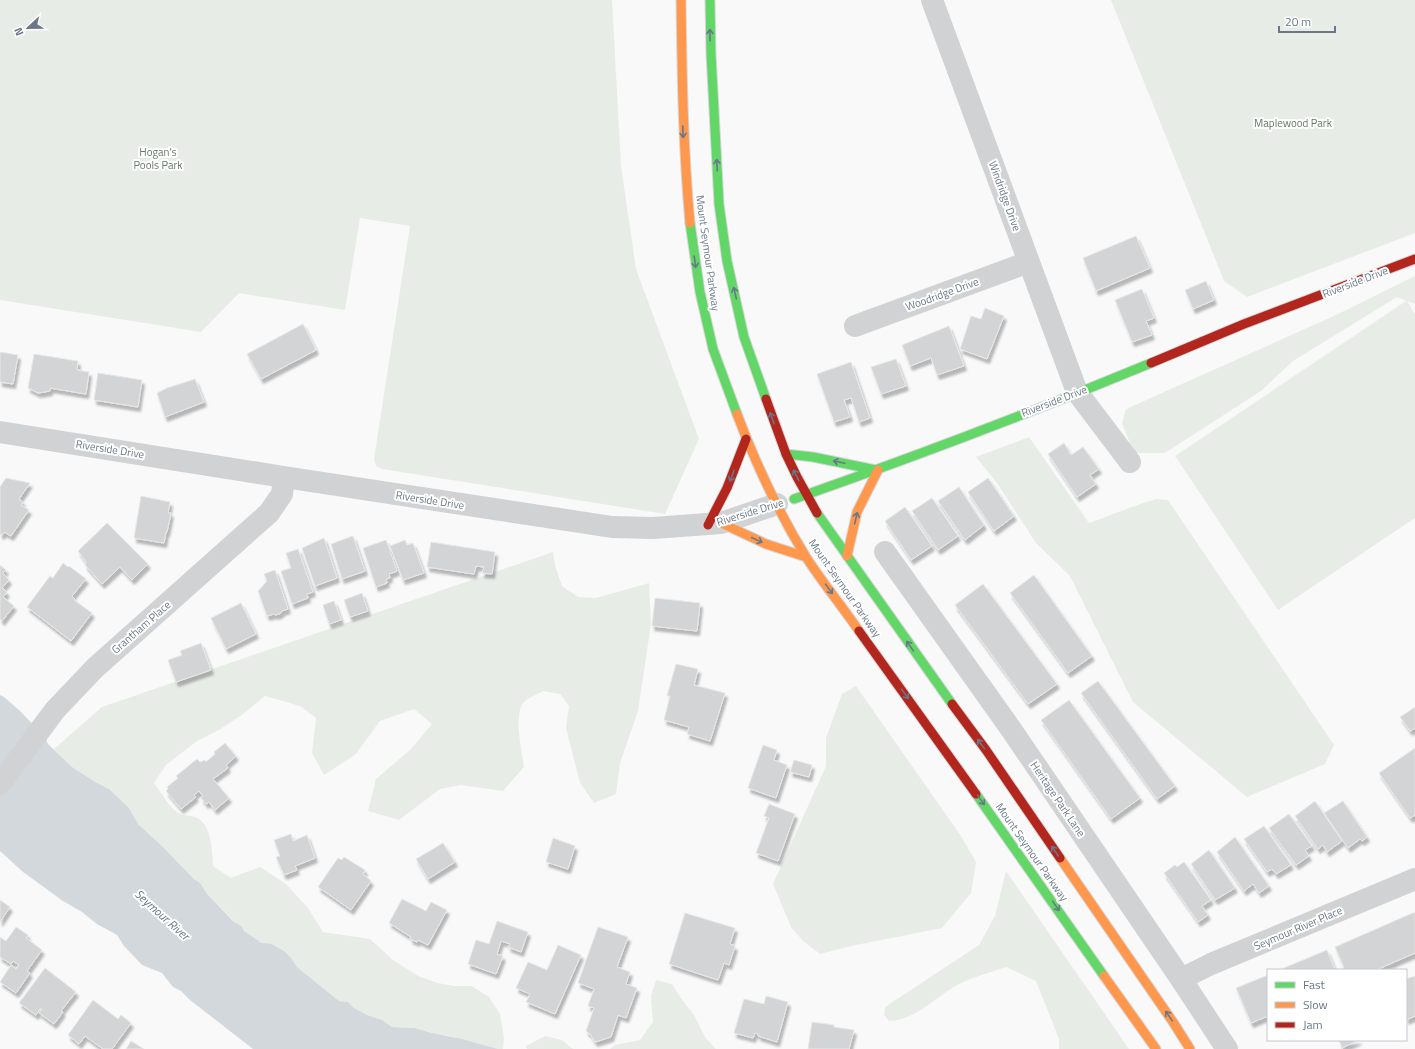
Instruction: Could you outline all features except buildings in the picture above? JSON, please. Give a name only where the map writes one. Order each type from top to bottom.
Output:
[{"type":"main road","name":"Mount Seymour Parkway","points":[[681,0],[685,170],[690,226],[698,285],[713,349],[746,439],[777,504],[806,557],[972,788],[1156,1049]]},
{"type":"main road","name":"Mount Seymour Parkway","points":[[710,0],[711,54],[719,204],[727,261],[744,337],[786,454],[796,477],[847,556],[986,750],[1190,1049]]},
{"type":"main road","name":"Riverside Drive","points":[[777,504],[878,470],[1100,384],[1244,324],[1415,259]]},
{"type":"main road","points":[[746,439],[715,524],[766,544],[806,557]]},
{"type":"main road","points":[[786,454],[813,457],[878,470],[857,512],[847,556]]},
{"type":"street","name":"Windridge Drive","points":[[932,0],[1077,392],[1130,462]]},
{"type":"street","name":"Woodridge Drive","points":[[855,326],[1029,262]]},
{"type":"street","name":"Riverside Drive","points":[[0,432],[612,527],[653,528],[715,524],[777,504]]},
{"type":"street","name":"Grantham Place","points":[[0,784],[48,719],[95,668],[269,513],[282,494],[284,477]]},
{"type":"street","name":"Heritage Park Lane","points":[[885,552],[1013,732],[1227,1049]]},
{"type":"street","name":"Seymour River Place","points":[[1181,979],[1211,964],[1415,879]]},
{"type":"green space","name":"Hogan's Pools Park","points":[[0,0],[612,0],[621,166],[636,269],[699,439],[665,514],[382,469],[376,466],[374,459],[410,226],[360,218],[345,310],[239,293],[201,332],[0,300]]},
{"type":"green space","name":"Maplewood Park","points":[[1111,0],[1415,0],[1415,233],[1247,297],[1224,281]]},
{"type":"green space","points":[[1415,276],[1415,304],[1407,301],[1415,314],[1415,518],[1278,610],[1175,456],[1406,301],[1397,297],[1293,361],[1261,391],[1165,453],[1134,453],[1122,423],[1126,409],[1336,315]]},
{"type":"green space","points":[[1029,437],[1089,523],[1143,503],[1157,499],[1168,500],[1334,745],[1325,764],[1247,797],[1133,702],[1070,576],[1036,543],[997,483],[976,457]]},
{"type":"green space","points":[[553,552],[555,565],[562,586],[578,597],[596,598],[649,583],[651,624],[638,711],[620,763],[616,794],[594,803],[580,783],[566,728],[569,706],[560,694],[543,691],[524,702],[521,708],[519,716],[519,733],[524,767],[503,791],[461,785],[440,789],[399,820],[368,811],[376,779],[411,749],[432,724],[414,709],[380,721],[356,754],[324,775],[312,753],[316,718],[300,706],[265,696],[243,714],[219,730],[197,741],[166,765],[154,783],[176,811],[182,815],[195,817],[201,820],[208,831],[210,838],[213,866],[231,878],[260,867],[286,884],[308,908],[323,932],[370,939],[393,960],[418,976],[438,983],[453,986],[472,986],[489,997],[500,1014],[504,1038],[503,1049],[415,1028],[392,1027],[382,1020],[367,1015],[354,1008],[348,1002],[339,1001],[297,967],[291,958],[262,943],[244,931],[208,895],[200,883],[194,879],[138,824],[129,808],[109,789],[72,767],[54,749],[102,707]]},
{"type":"green space","points":[[856,686],[961,836],[976,862],[971,893],[942,928],[851,946],[820,954],[803,941],[791,927],[773,884],[826,766],[826,738],[842,694]]},
{"type":"green space","points":[[1006,871],[1129,1049],[1059,1049],[1059,1039],[1036,981],[1006,967],[959,984],[926,1007],[899,1020],[889,1021],[884,1015],[885,1007],[979,945],[995,916]]},
{"type":"green space","points":[[656,980],[672,984],[694,1015],[705,1037],[716,1049],[610,1049],[615,1045],[640,1040],[653,1022],[651,996]]},
{"type":"green space","points":[[545,1036],[562,1040],[573,1049],[527,1049],[526,1046]]},
{"type":"water","name":"Seymour River","points":[[0,695],[20,711],[45,737],[48,744],[72,767],[109,789],[129,808],[138,824],[194,879],[200,883],[208,895],[233,921],[242,927],[244,931],[262,943],[271,944],[284,951],[297,967],[339,1001],[348,1002],[354,1008],[367,1015],[382,1020],[392,1027],[415,1028],[498,1049],[253,1049],[190,1000],[181,991],[173,987],[162,973],[142,965],[124,946],[117,935],[97,924],[82,912],[63,901],[23,872],[0,851]]},
{"type":"traffic: fast","points":[[710,0],[711,54],[719,204],[727,261],[744,337],[766,399]]},
{"type":"traffic: fast","points":[[690,223],[700,292],[713,349],[737,414]]},
{"type":"traffic: fast","points":[[794,499],[973,434],[1151,363]]},
{"type":"traffic: fast","points":[[786,454],[813,457],[876,470]]},
{"type":"traffic: fast","points":[[817,513],[952,704]]},
{"type":"traffic: fast","points":[[976,794],[1104,976]]},
{"type":"traffic: slow","points":[[681,0],[684,139],[690,223]]},
{"type":"traffic: slow","points":[[737,414],[768,487],[786,523],[812,566],[859,631]]},
{"type":"traffic: slow","points":[[847,556],[857,512],[878,470]]},
{"type":"traffic: slow","points":[[721,523],[766,544],[806,557]]},
{"type":"traffic: slow","points":[[1060,858],[1190,1049]]},
{"type":"traffic: slow","points":[[1104,976],[1156,1049]]},
{"type":"traffic: jam","points":[[1151,363],[1244,324],[1415,259]]},
{"type":"traffic: jam","points":[[766,399],[786,454],[817,513]]},
{"type":"traffic: jam","points":[[708,525],[727,488],[746,439]]},
{"type":"traffic: jam","points":[[859,631],[976,794]]},
{"type":"traffic: jam","points":[[952,704],[986,750],[1060,858]]}]
